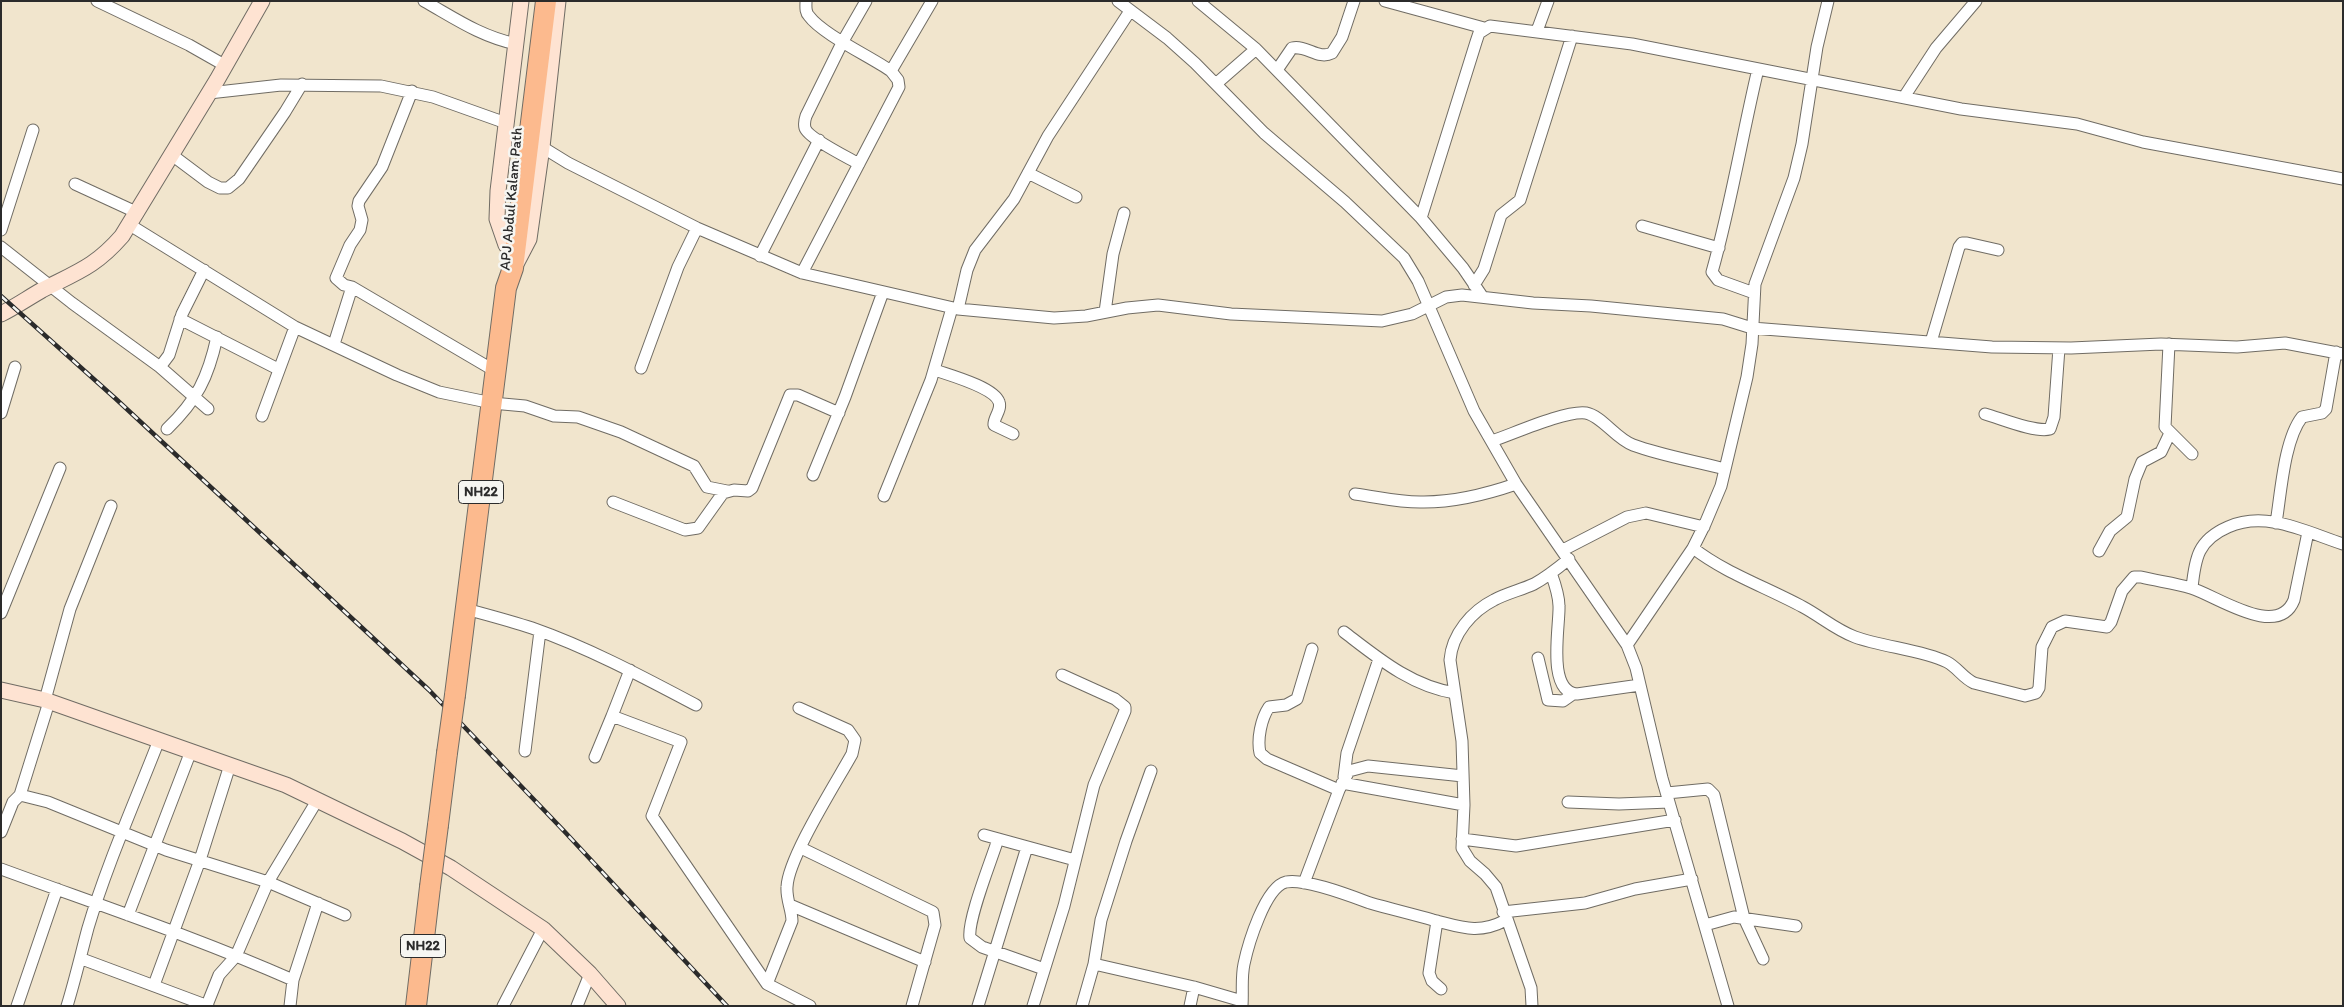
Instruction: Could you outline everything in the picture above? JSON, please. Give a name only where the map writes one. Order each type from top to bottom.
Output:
[{"type":"highway","name":"APJ Abdul Kalam Path","points":[[533,1],[536,87]]},
{"type":"highway","name":"APJ Abdul Kalam Path","points":[[506,288],[506,245],[524,138],[536,87],[546,1]]},
{"type":"highway","name":"APJ Abdul Kalam Path","points":[[506,288],[514,268],[524,138]]},
{"type":"highway","name":"NH22","points":[[416,1006],[506,288]]},
{"type":"main road","points":[[1,314],[96,263],[106,255],[134,219],[226,66],[262,1]]},
{"type":"main road","name":"NH22","points":[[521,1],[516,44],[524,138]]},
{"type":"main road","name":"NH22","points":[[524,138],[558,1]]},
{"type":"main road","points":[[1,690],[47,701],[286,785],[402,840],[451,868],[543,929],[590,974],[618,1006]]},
{"type":"street","points":[[97,1],[189,45],[226,66]]},
{"type":"street","points":[[424,1],[479,33],[516,44]]},
{"type":"street","points":[[802,273],[899,87],[898,80],[892,71],[843,41],[809,17],[806,10],[806,1]]},
{"type":"street","points":[[860,164],[819,140],[806,130],[806,116],[843,41],[866,1]]},
{"type":"street","points":[[892,71],[932,1]]},
{"type":"street","points":[[1118,1],[1167,38],[1217,84],[1264,133],[1345,202],[1404,258],[1412,270],[1430,306],[1474,411],[1516,484],[1627,645],[1640,685],[1668,798],[1728,1006]]},
{"type":"street","points":[[1198,1],[1256,49],[1421,218],[1451,253],[1482,296]]},
{"type":"street","points":[[1277,70],[1292,48],[1300,46],[1321,56],[1332,53],[1342,37],[1354,1]]},
{"type":"street","points":[[1385,1],[1484,28],[1490,26],[1538,31],[1639,45],[1961,109],[2077,124],[2143,142],[2343,179]]},
{"type":"street","points":[[1538,31],[1548,1]]},
{"type":"street","points":[[1627,645],[1646,620],[1704,527],[1726,469],[1747,377],[1754,293],[1765,254],[1794,178],[1828,1]]},
{"type":"street","points":[[1904,97],[1936,48],[1976,1]]},
{"type":"street","points":[[884,496],[935,370],[970,260],[1014,199],[1048,136],[1130,11]]},
{"type":"street","points":[[1421,218],[1476,42],[1484,28]]},
{"type":"street","points":[[1474,285],[1486,264],[1501,215],[1520,200],[1572,36]]},
{"type":"street","points":[[1217,84],[1256,49]]},
{"type":"street","points":[[1754,293],[1724,283],[1714,277],[1712,272],[1719,248],[1758,69]]},
{"type":"street","points":[[209,93],[256,86],[302,84],[367,85],[412,91],[524,138],[568,163],[697,228],[802,273],[955,309],[1039,318],[1086,316],[1158,305],[1231,314],[1382,321],[1412,314],[1446,297],[1482,296],[1533,303],[1591,306],[1723,319],[1752,328],[1975,346],[2059,348],[2169,344],[2237,347],[2285,343],[2339,353],[2326,409],[2322,413],[2302,417],[2293,432],[2276,522]]},
{"type":"street","points":[[172,155],[208,182],[220,188],[228,188],[239,179],[302,84]]},
{"type":"street","points":[[412,91],[382,167],[359,201],[358,206],[362,220],[360,230],[350,245],[336,278],[344,285],[352,287],[495,371]]},
{"type":"street","points":[[1,230],[7,194],[33,130]]},
{"type":"street","points":[[760,256],[819,140]]},
{"type":"street","points":[[1028,172],[1076,197]]},
{"type":"street","points":[[75,184],[134,219],[204,270],[295,326],[423,386],[492,403],[525,406],[554,416],[578,417],[621,432],[694,466],[707,487],[727,491],[748,491],[752,488],[790,395],[798,395],[839,413]]},
{"type":"street","points":[[1105,312],[1113,254],[1124,213]]},
{"type":"street","points":[[1642,226],[1719,248]]},
{"type":"street","points":[[640,368],[678,267],[697,228]]},
{"type":"street","points":[[1931,342],[1959,247],[1962,243],[1967,243],[1998,250]]},
{"type":"street","points":[[1,246],[72,303],[160,367],[208,409]]},
{"type":"street","points":[[160,367],[169,355],[180,319],[204,270]]},
{"type":"street","points":[[334,344],[352,287]]},
{"type":"street","points":[[813,475],[839,413],[883,292]]},
{"type":"street","points":[[180,319],[278,369]]},
{"type":"street","points":[[262,416],[295,326]]},
{"type":"street","points":[[167,429],[196,398],[208,373],[217,338]]},
{"type":"street","points":[[2169,344],[2164,421],[2170,433],[2192,454]]},
{"type":"street","points":[[1985,414],[2027,426],[2046,430],[2050,429],[2054,417],[2059,348]]},
{"type":"street","points":[[1,413],[14,367]]},
{"type":"street","points":[[935,370],[973,384],[995,396],[999,402],[999,407],[994,425],[1013,434]]},
{"type":"street","points":[[1492,441],[1565,416],[1584,413],[1592,415],[1617,436],[1633,445],[1726,469]]},
{"type":"street","points":[[2099,552],[2110,531],[2127,516],[2135,479],[2142,462],[2161,452],[2170,433]]},
{"type":"street","points":[[1,613],[60,468]]},
{"type":"street","points":[[1355,494],[1411,502],[1436,502],[1468,497],[1516,484]]},
{"type":"street","points":[[613,502],[692,531],[698,528],[718,499],[727,491]]},
{"type":"street","points":[[1,832],[14,802],[20,796],[47,701],[70,609],[111,506]]},
{"type":"street","points":[[1532,1006],[1530,988],[1504,916],[1496,887],[1465,854],[1462,839],[1464,805],[1462,741],[1450,660],[1454,640],[1463,627],[1494,600],[1536,583],[1551,573],[1566,554],[1627,516],[1646,513],[1704,527]]},
{"type":"street","points":[[2192,588],[2198,554],[2204,543],[2210,536],[2242,522],[2260,520],[2276,522],[2343,544]]},
{"type":"street","points":[[1692,548],[1713,563],[1771,590],[1844,632],[1865,640],[1946,662],[1966,679],[1974,683],[2025,696],[2036,693],[2039,688],[2042,648],[2052,627],[2066,621],[2108,626],[2122,591],[2134,577],[2192,588],[2250,613],[2264,617],[2284,615],[2290,610],[2294,600],[2308,532]]},
{"type":"street","points":[[1551,573],[1559,605],[1556,656],[1562,681],[1573,694]]},
{"type":"street","points":[[466,608],[540,631],[630,670],[696,705]]},
{"type":"street","points":[[525,751],[540,631]]},
{"type":"street","points":[[1344,632],[1379,659],[1425,686],[1455,693]]},
{"type":"street","points":[[1312,649],[1297,699],[1286,705],[1269,707],[1266,712],[1262,727],[1260,753],[1267,759],[1341,783],[1464,805]]},
{"type":"street","points":[[1538,658],[1548,700],[1563,701],[1573,694],[1640,685]]},
{"type":"street","points":[[1304,882],[1341,783],[1347,753],[1379,659]]},
{"type":"street","points":[[595,757],[630,670]]},
{"type":"street","points":[[1033,1006],[1075,860],[1094,785],[1126,711],[1125,707],[1115,699],[1062,676]]},
{"type":"street","points":[[767,984],[792,921],[786,890],[787,881],[801,848],[852,754],[855,740],[848,730],[800,708]]},
{"type":"street","points":[[612,716],[681,742],[652,816],[767,984],[810,1006]]},
{"type":"street","points":[[67,1006],[82,960],[88,928],[158,740]]},
{"type":"street","points":[[128,915],[191,752]]},
{"type":"street","points":[[154,985],[200,860],[230,765]]},
{"type":"street","points":[[1341,783],[1348,771],[1368,766],[1463,776]]},
{"type":"street","points":[[1082,1006],[1094,964],[1101,920],[1126,841],[1151,772]]},
{"type":"street","points":[[1568,802],[1613,804],[1668,798],[1702,788],[1708,789],[1714,795],[1744,918],[1763,959]]},
{"type":"street","points":[[20,796],[48,802],[155,845],[268,882],[345,915]]},
{"type":"street","points":[[82,960],[154,985],[195,1004],[208,1006],[219,976],[236,956],[268,882],[318,799]]},
{"type":"street","points":[[1462,839],[1516,846],[1675,820]]},
{"type":"street","points":[[984,835],[1075,860]]},
{"type":"street","points":[[998,839],[969,933],[974,943],[1044,969]]},
{"type":"street","points":[[978,1006],[1027,847]]},
{"type":"street","points":[[801,848],[933,912],[935,925],[912,1006]]},
{"type":"street","points":[[1,869],[98,902],[294,980]]},
{"type":"street","points":[[1094,964],[1194,987],[1242,1003],[1242,974],[1245,959],[1268,899],[1276,887],[1284,882],[1304,882],[1437,921],[1477,930],[1494,926],[1504,916],[1585,903],[1635,889],[1692,879]]},
{"type":"street","points":[[17,1006],[58,889]]},
{"type":"street","points":[[290,1006],[294,980],[318,903]]},
{"type":"street","points":[[790,905],[925,962]]},
{"type":"street","points":[[1705,925],[1726,919],[1744,918],[1796,926]]},
{"type":"street","points":[[1437,921],[1429,973],[1432,981],[1441,989]]},
{"type":"street","points":[[503,1006],[543,929]]},
{"type":"street","points":[[577,1006],[590,974]]},
{"type":"street","points":[[1190,1006],[1194,987]]},
{"type":"railway","points":[[1,296],[116,399],[429,690],[727,1006]]}]
